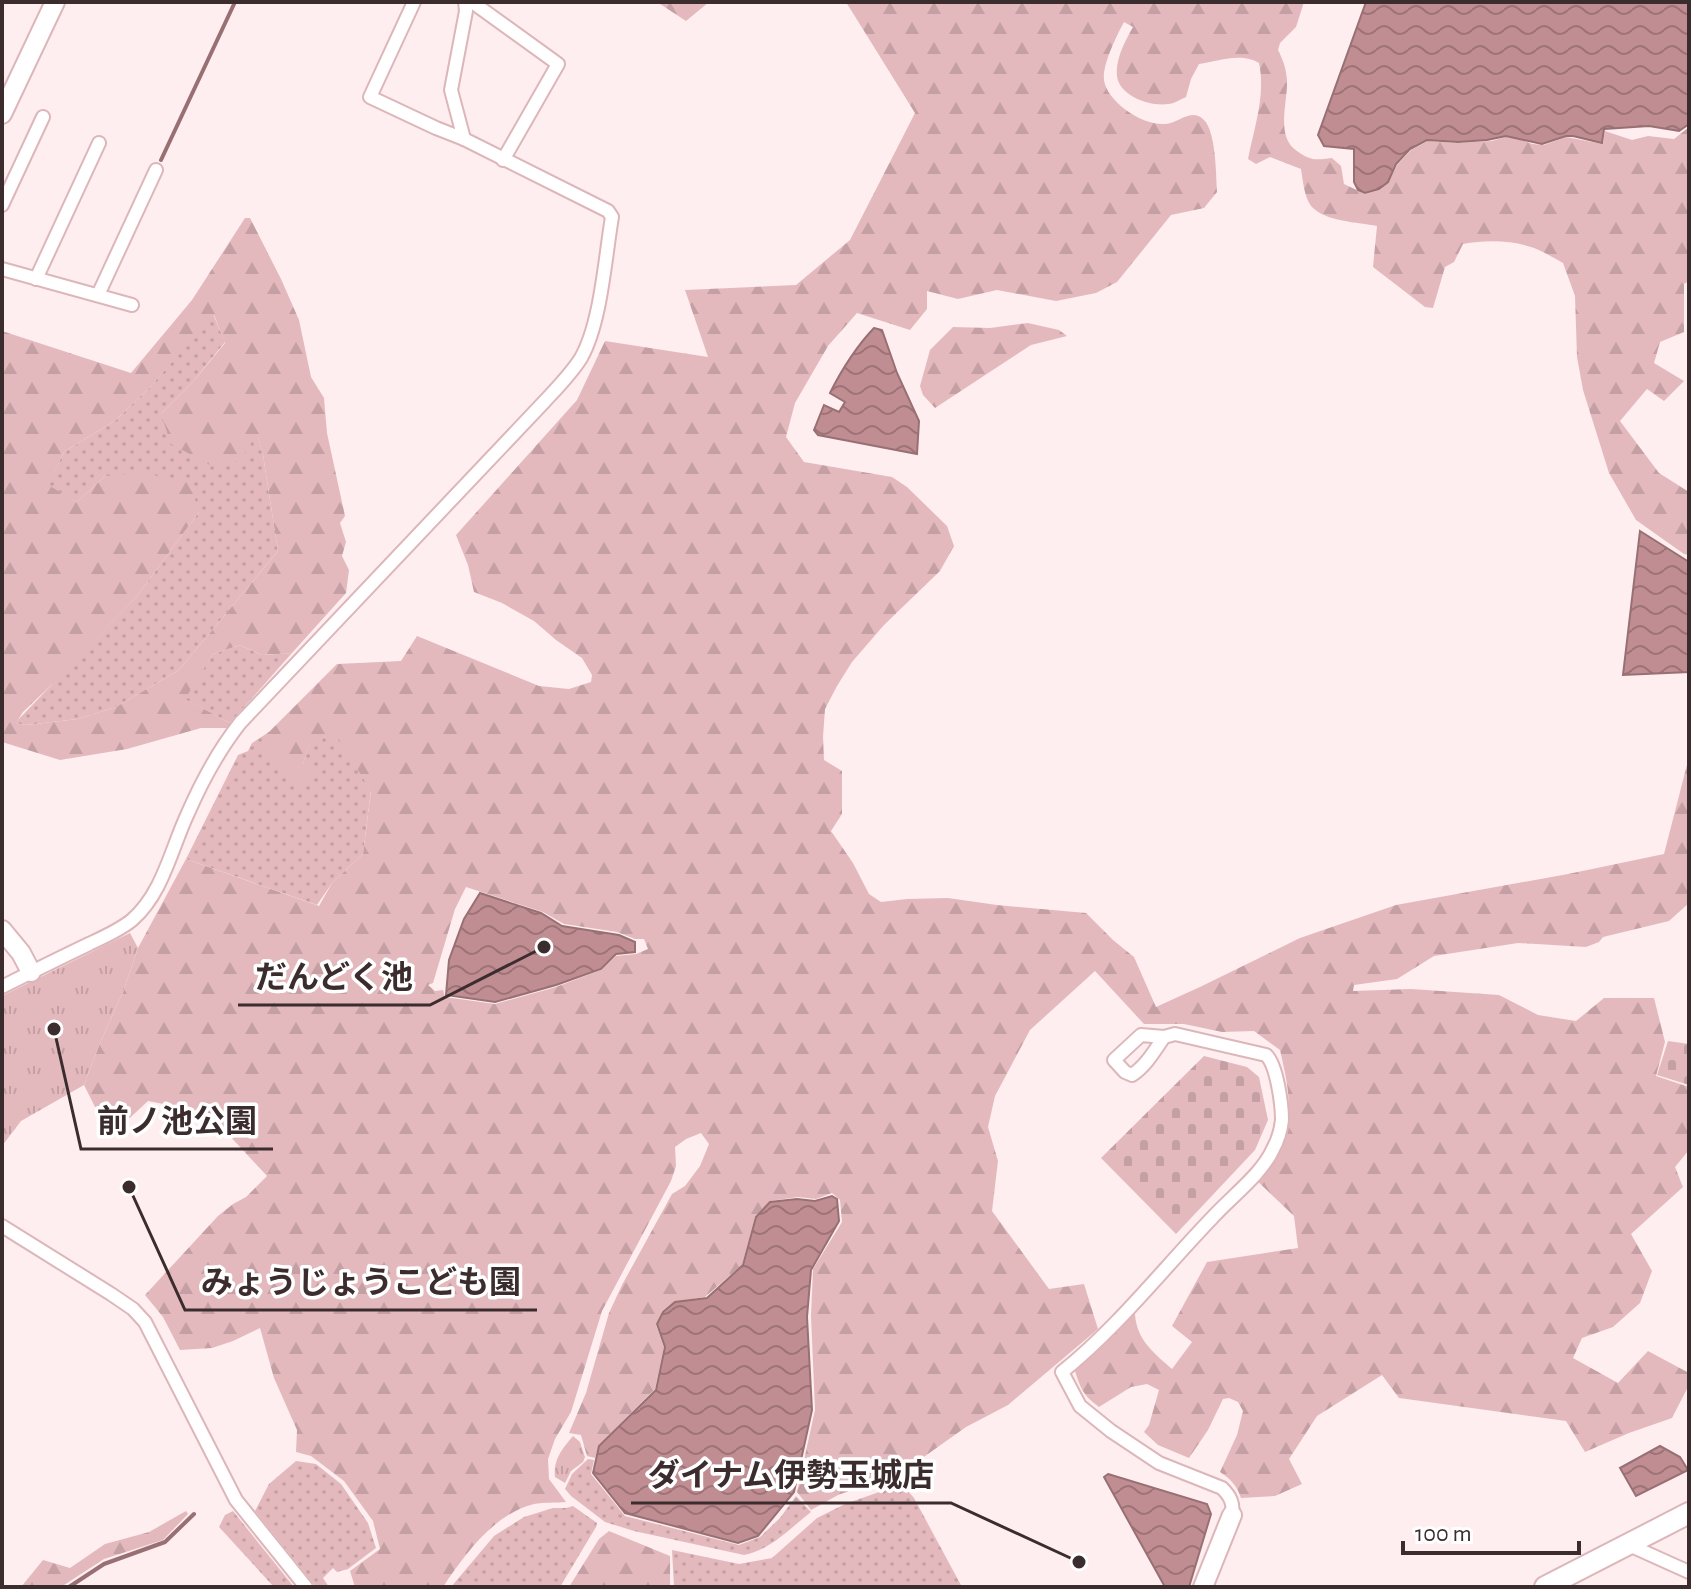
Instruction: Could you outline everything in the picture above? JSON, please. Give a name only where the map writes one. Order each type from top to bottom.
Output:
[{"type":"main road","points":[[1545,1587],[1689,1513]]},
{"type":"street","points":[[4,104],[55,2]]},
{"type":"street","points":[[2,987],[109,934],[130,922],[141,911],[155,891],[203,780],[240,723],[534,412],[582,356],[592,332],[612,217],[599,205],[370,97],[414,2]]},
{"type":"street","points":[[464,139],[451,90],[466,11],[465,2]]},
{"type":"street","points":[[472,2],[558,64],[503,160]]},
{"type":"street","points":[[2,205],[43,117]]},
{"type":"street","points":[[36,279],[99,143]]},
{"type":"street","points":[[98,295],[156,170]]},
{"type":"street","points":[[2,269],[132,305]]},
{"type":"street","points":[[2,930],[21,953],[31,972]]},
{"type":"street","points":[[1164,1037],[1175,1034],[1269,1057],[1280,1097],[1282,1118],[1279,1133],[1267,1161],[1101,1339],[1062,1372],[1076,1401],[1089,1415],[1150,1457],[1222,1488],[1230,1497],[1232,1515],[1203,1587]]},
{"type":"street","points":[[2,1226],[111,1294],[133,1309],[145,1322],[236,1500],[306,1587]]},
{"type":"street","points":[[1629,1545],[1689,1572]]},
{"type":"green space","points":[[657,2],[709,2],[686,21]]},
{"type":"green space","points":[[846,2],[1304,2],[1296,27],[1280,43],[1278,50],[1287,80],[1286,137],[1290,145],[1306,157],[1332,158],[1341,166],[1344,184],[1365,194],[1380,190],[1411,150],[1428,141],[1457,143],[1506,137],[1544,145],[1566,137],[1603,144],[1605,131],[1632,140],[1648,136],[1674,139],[1689,127],[1689,281],[1684,284],[1684,332],[1660,342],[1654,363],[1684,381],[1664,401],[1647,389],[1620,421],[1659,473],[1689,492],[1689,555],[1636,520],[1609,473],[1583,390],[1577,357],[1575,296],[1563,263],[1517,243],[1490,241],[1463,244],[1454,262],[1445,267],[1433,308],[1425,307],[1373,267],[1377,226],[1333,218],[1317,211],[1307,198],[1301,169],[1270,157],[1256,164],[1248,159],[1260,99],[1259,63],[1238,58],[1199,64],[1186,97],[1170,104],[1145,102],[1123,89],[1117,76],[1119,57],[1133,27],[1124,22],[1105,66],[1107,88],[1127,111],[1156,124],[1194,115],[1204,120],[1213,143],[1217,192],[1204,208],[1171,215],[1117,282],[1096,293],[1056,301],[997,290],[958,299],[927,291],[927,309],[910,330],[857,313],[828,346],[795,403],[786,437],[804,462],[892,477],[907,487],[947,526],[954,546],[940,571],[884,625],[852,662],[825,709],[824,760],[842,771],[842,814],[831,831],[869,894],[881,902],[948,898],[1086,913],[1134,957],[1156,1007],[1300,938],[1396,905],[1664,854],[1689,757],[1689,903],[1669,921],[1603,937],[1586,947],[1518,943],[1434,956],[1397,979],[1354,985],[1353,991],[1411,989],[1499,995],[1538,1015],[1576,1021],[1604,998],[1654,998],[1665,1042],[1656,1076],[1689,1087],[1689,1150],[1675,1167],[1683,1187],[1631,1234],[1652,1271],[1640,1303],[1613,1327],[1582,1338],[1573,1358],[1618,1383],[1648,1351],[1689,1373],[1689,1385],[1672,1418],[1585,1452],[1566,1421],[1399,1398],[1382,1375],[1317,1416],[1289,1459],[1302,1484],[1275,1496],[1241,1498],[1233,1483],[1220,1472],[1237,1435],[1243,1411],[1238,1402],[1223,1399],[1208,1430],[1189,1458],[1158,1445],[1144,1432],[1159,1390],[1147,1384],[1131,1387],[1099,1407],[1082,1389],[1073,1365],[1135,1305],[1137,1325],[1144,1342],[1172,1369],[1192,1342],[1172,1326],[1207,1262],[1298,1248],[1294,1216],[1253,1177],[1285,1130],[1288,1090],[1280,1050],[1254,1031],[1222,1032],[1184,1024],[1144,1024],[1095,971],[1030,1030],[995,1096],[988,1127],[998,1161],[992,1211],[1049,1289],[1084,1284],[1098,1329],[1008,1405],[966,1427],[904,1471],[838,1495],[811,1510],[797,1492],[815,1410],[811,1316],[813,1269],[842,1222],[840,1200],[832,1193],[816,1199],[798,1197],[770,1201],[755,1217],[742,1265],[705,1297],[674,1302],[662,1311],[656,1325],[664,1347],[655,1389],[599,1445],[595,1458],[587,1456],[581,1435],[569,1433],[586,1393],[609,1313],[672,1194],[685,1186],[700,1166],[709,1144],[701,1133],[675,1147],[676,1166],[671,1181],[602,1311],[571,1412],[555,1439],[548,1459],[549,1479],[566,1502],[534,1504],[506,1517],[471,1549],[443,1587],[355,1587],[350,1571],[380,1549],[373,1521],[344,1481],[311,1456],[296,1452],[297,1430],[274,1378],[260,1328],[212,1348],[180,1350],[163,1317],[145,1295],[218,1216],[246,1197],[267,1176],[226,1132],[214,1114],[148,1101],[120,1127],[100,1117],[84,1085],[138,948],[186,859],[319,906],[332,883],[363,854],[371,791],[338,738],[326,737],[310,744],[303,764],[312,771],[309,781],[302,784],[292,780],[264,752],[267,734],[337,664],[401,661],[417,636],[539,686],[569,689],[591,682],[592,675],[582,658],[534,621],[474,592],[468,565],[456,535],[577,400],[605,341],[708,357],[685,290],[796,285],[850,240],[915,113]],"holes":[[[466,887],[543,912],[564,924],[644,939],[648,949],[616,956],[601,970],[556,987],[495,1004],[445,997],[443,990],[435,991],[428,985],[433,983],[455,909]]]},
{"type":"green space","points":[[245,218],[250,218],[299,320],[311,377],[324,398],[327,433],[345,516],[340,523],[346,542],[342,556],[349,570],[346,593],[292,653],[262,655],[240,645],[213,654],[185,699],[230,723],[227,728],[201,728],[127,749],[60,760],[2,742],[2,331],[131,373],[192,300]],"holes":[[[214,315],[225,343],[161,414],[171,444],[210,465],[240,461],[257,434],[278,551],[179,670],[116,707],[78,719],[26,725],[16,723],[23,712],[137,596],[199,512],[190,483],[144,473],[105,476],[77,502],[48,485],[64,452],[116,420]]]},
{"type":"green space","points":[[213,314],[225,342],[192,383],[161,414],[257,433],[278,551],[179,670],[116,707],[78,719],[26,725],[15,723],[137,596],[199,512],[105,476],[77,502],[47,486],[64,452],[116,420],[150,387]]},
{"type":"green space","points":[[1028,323],[1059,330],[1067,336],[1031,345],[935,408],[923,395],[920,386],[930,350],[953,327],[990,328]]},
{"type":"green space","points":[[240,645],[262,655],[292,653],[230,723],[184,699],[213,654]]},
{"type":"green space","points":[[269,732],[303,764],[310,743],[326,737],[338,737],[371,790],[363,854],[332,883],[317,905],[186,859],[238,755],[248,751],[252,743]]},
{"type":"green space","points":[[130,933],[138,948],[84,1085],[21,1121],[2,1146],[2,996]]},
{"type":"green space","points":[[1668,1041],[1689,1044],[1689,1085],[1657,1075]]},
{"type":"green space","points":[[1204,1056],[1247,1067],[1259,1077],[1268,1120],[1255,1150],[1176,1234],[1101,1158]]},
{"type":"green space","points":[[573,1436],[580,1442],[585,1457],[571,1471],[565,1483],[555,1477],[555,1465]]},
{"type":"green space","points":[[588,1459],[594,1460],[591,1474],[625,1516],[739,1545],[760,1537],[780,1518],[796,1496],[811,1512],[772,1543],[744,1555],[634,1531],[605,1522],[565,1489],[572,1474]]},
{"type":"green space","points":[[296,1461],[316,1464],[341,1484],[368,1523],[376,1548],[348,1569],[337,1572],[333,1568],[323,1578],[329,1587],[316,1587],[255,1511],[269,1484]]},
{"type":"green space","points":[[902,1484],[914,1498],[962,1587],[674,1587],[672,1550],[739,1564],[772,1558],[817,1518],[845,1504]]},
{"type":"green space","points":[[573,1506],[597,1523],[560,1587],[451,1587],[494,1536],[524,1517],[553,1508]]},
{"type":"green space","points":[[186,1511],[188,1514],[163,1540],[104,1559],[61,1587],[21,1587],[43,1560],[70,1568],[105,1544],[149,1532]]},
{"type":"green space","points":[[233,1511],[294,1587],[274,1587],[219,1527],[225,1515]]},
{"type":"green space","points":[[609,1531],[670,1556],[670,1587],[569,1587],[599,1539]]},
{"type":"water","points":[[1366,2],[1689,2],[1689,124],[1679,131],[1649,126],[1604,129],[1602,143],[1573,136],[1542,144],[1506,136],[1458,142],[1427,140],[1410,149],[1396,164],[1388,182],[1379,189],[1365,193],[1358,190],[1354,182],[1354,149],[1324,146],[1318,135]]},
{"type":"water","points":[[874,328],[882,330],[919,421],[917,454],[818,435],[814,430],[824,405],[839,412],[845,402],[830,393],[849,359]]},
{"type":"water","points":[[1640,531],[1689,562],[1689,672],[1623,675]]},
{"type":"water","points":[[480,893],[541,913],[562,926],[619,935],[635,942],[635,952],[616,954],[601,969],[495,1002],[446,995],[449,960],[464,919]]},
{"type":"water","points":[[832,1196],[837,1199],[839,1221],[811,1270],[807,1317],[812,1410],[794,1492],[758,1536],[738,1543],[625,1513],[593,1473],[599,1446],[656,1390],[665,1347],[657,1324],[663,1312],[675,1302],[707,1298],[743,1265],[756,1217],[770,1202],[815,1201]]},
{"type":"water","points":[[1660,1446],[1680,1457],[1688,1470],[1636,1496],[1620,1468]]},
{"type":"water","points":[[1108,1474],[1207,1504],[1211,1514],[1189,1587],[1165,1587],[1104,1477]]},
{"type":"waterway","points":[[161,160],[235,2]]},
{"type":"waterway","points":[[69,1587],[104,1564],[165,1542],[194,1514]]},
{"type":"place","name":"だんどく池","points":[[544,947]]},
{"type":"place","name":"前ノ池公園","points":[[54,1029]]},
{"type":"place","name":"みょうじょうこども園","points":[[129,1187]]},
{"type":"place","name":"ダイナム伊勢玉城店","points":[[1079,1562]]}]
